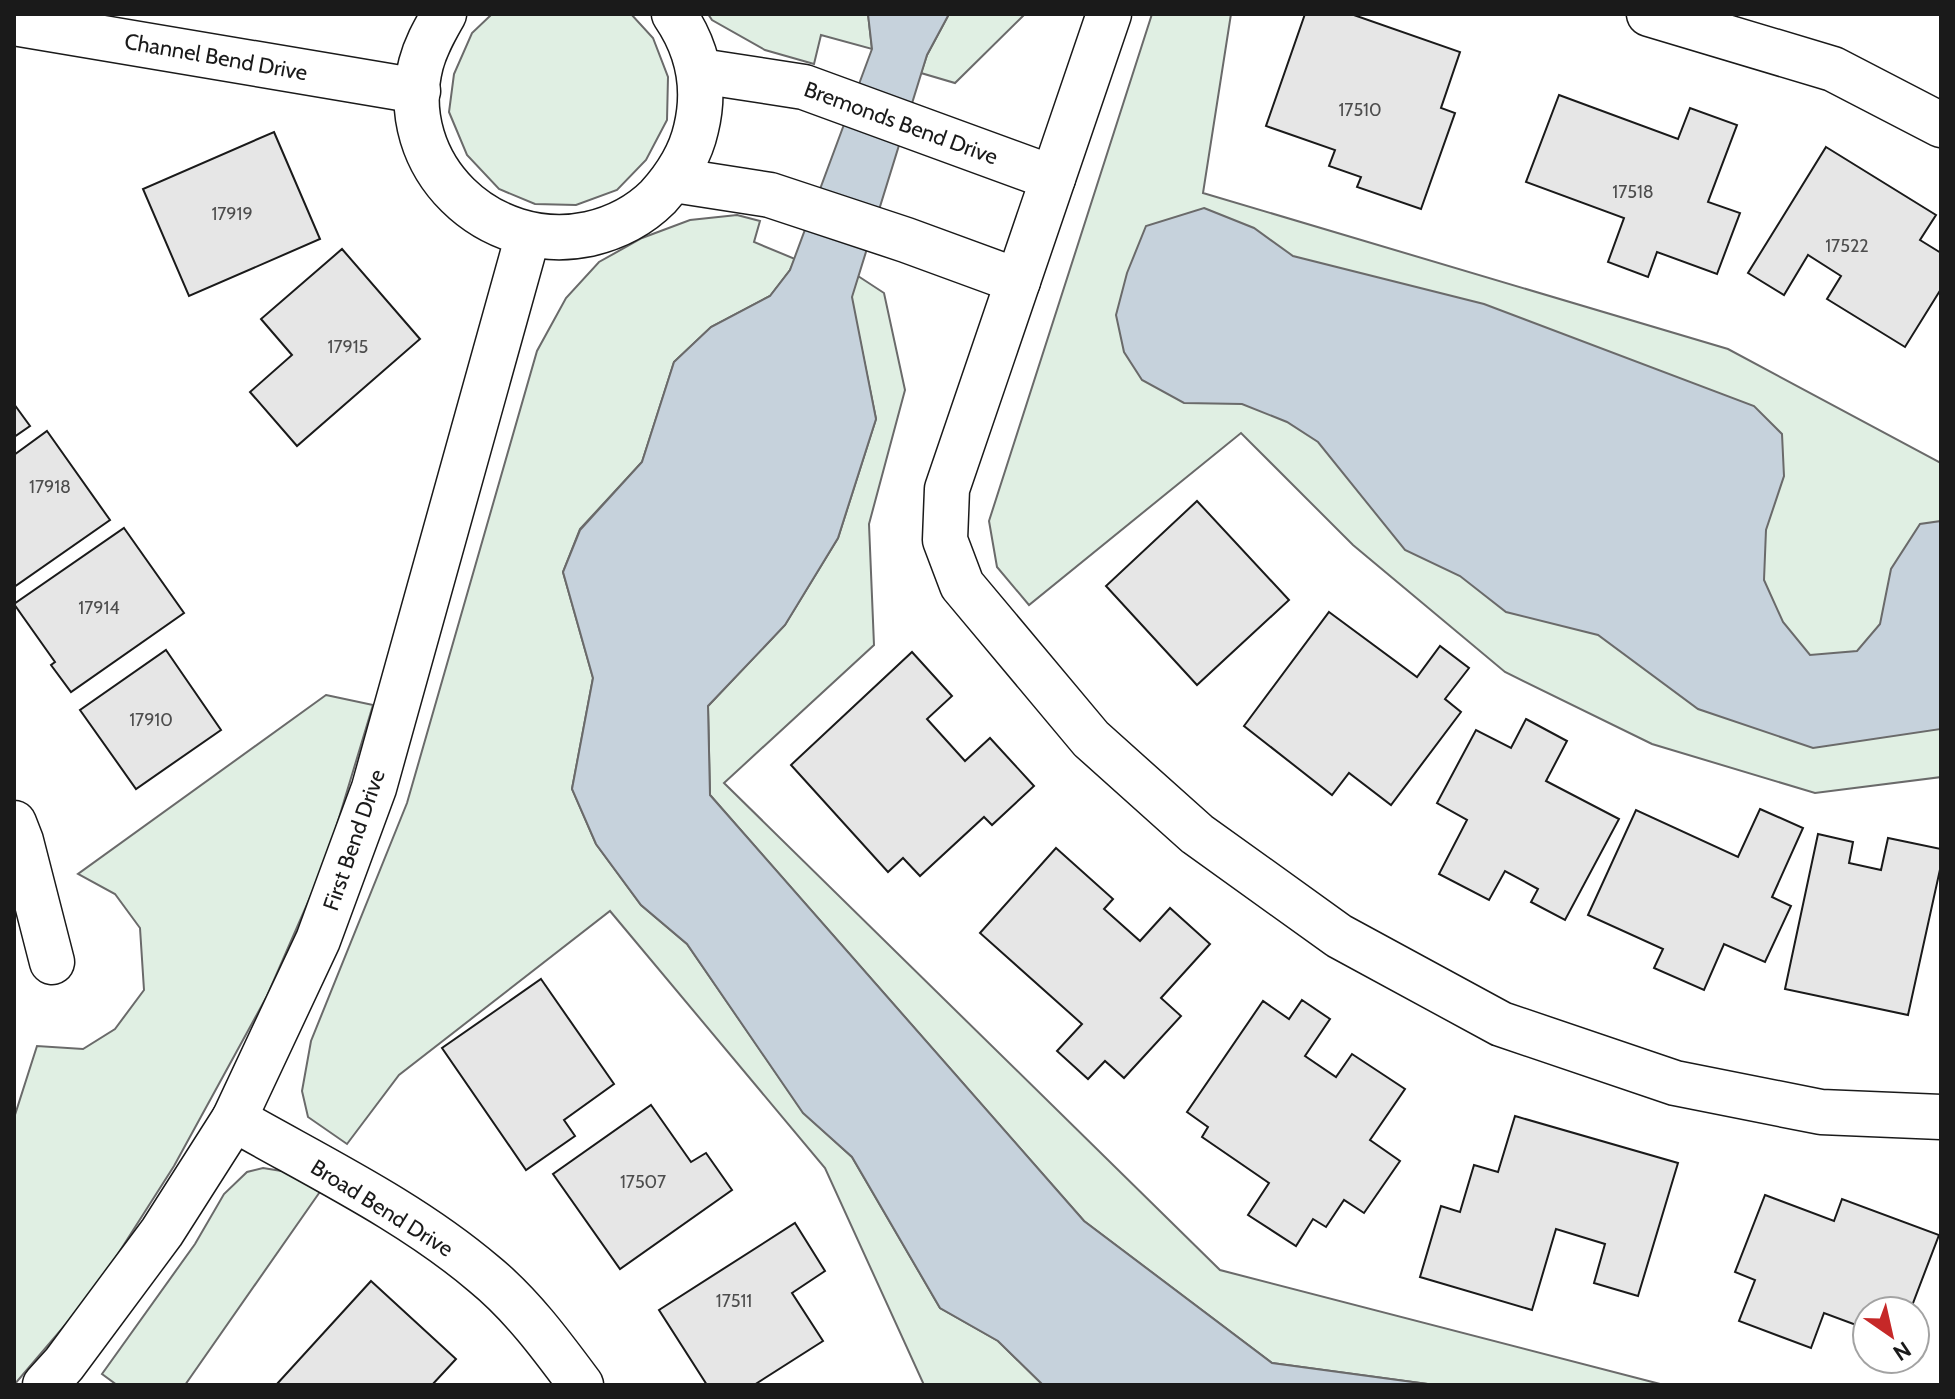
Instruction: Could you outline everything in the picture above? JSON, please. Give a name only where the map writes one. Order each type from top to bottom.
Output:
[{"type":"street","points":[[444,14],[430,38],[421,65],[418,91],[418,116],[426,146],[439,173],[457,196],[480,215],[503,228],[528,235],[569,238],[609,229],[646,209],[674,180],[692,146],[701,109],[700,71],[687,32],[674,14]]},
{"type":"street","points":[[1109,14],[947,489],[945,540],[962,585],[1091,739],[1197,834],[1339,936],[1501,1024],[1675,1083],[1821,1112],[1941,1117]]},
{"type":"street","points":[[1649,14],[1833,69],[1941,125]]},
{"type":"street","name":"Channel Bend Drive","points":[[14,23],[418,91]]},
{"type":"street","name":"Bremonds Bend Drive","points":[[700,71],[804,87],[1053,178]]},
{"type":"street","points":[[674,180],[770,195],[1018,281]]},
{"type":"street","name":"First Bend Drive","points":[[45,1385],[162,1232],[234,1119],[318,940],[374,788],[528,235]]},
{"type":"street","points":[[14,823],[52,962]]},
{"type":"street","name":"Broad Bend Drive","points":[[234,1119],[414,1222],[485,1275],[549,1340],[581,1385]]},
{"type":"green space","points":[[492,14],[631,14],[653,38],[668,77],[667,120],[646,160],[617,190],[576,205],[535,204],[499,189],[467,155],[449,112],[454,74],[472,33]]},
{"type":"green space","points":[[708,14],[868,14],[872,49],[821,35],[814,64],[765,50],[712,20]]},
{"type":"green space","points":[[949,14],[1025,14],[955,83],[921,73]]},
{"type":"green space","points":[[1152,14],[1231,14],[1203,193],[1728,349],[1941,463],[1941,777],[1815,793],[1652,744],[1505,672],[1353,545],[1241,433],[1029,605],[997,567],[989,521]]},
{"type":"green space","points":[[737,215],[760,221],[754,242],[795,259],[790,270],[770,296],[711,327],[674,362],[642,462],[580,529],[563,572],[593,678],[572,789],[596,844],[641,905],[687,944],[803,1112],[852,1157],[940,1308],[998,1341],[1043,1385],[924,1385],[825,1168],[610,911],[399,1075],[347,1144],[308,1117],[302,1091],[311,1041],[407,803],[537,351],[566,298],[599,262],[642,238],[690,220]]},
{"type":"green space","points":[[858,276],[884,293],[905,390],[869,524],[874,645],[724,783],[1220,1270],[1664,1385],[1435,1385],[1272,1363],[1084,1221],[710,795],[708,706],[785,625],[838,538],[876,419],[851,297]]},
{"type":"green space","points":[[326,695],[373,705],[326,861],[267,996],[174,1166],[95,1290],[14,1385],[14,1118],[37,1046],[83,1049],[115,1029],[144,990],[140,928],[115,894],[78,874]]},
{"type":"green space","points":[[263,1168],[294,1173],[324,1186],[185,1385],[117,1385],[102,1374],[195,1244],[224,1194],[247,1172]]},
{"type":"shaded area","points":[[868,14],[949,14],[927,55],[852,297],[876,419],[838,538],[785,625],[708,706],[710,795],[1084,1221],[1272,1363],[1435,1385],[1043,1385],[998,1341],[940,1308],[852,1157],[803,1113],[687,944],[641,905],[596,844],[572,789],[593,678],[563,572],[580,530],[642,462],[674,362],[711,327],[770,296],[790,270],[872,49]]},
{"type":"shaded area","points":[[1204,208],[1254,228],[1293,256],[1484,304],[1754,406],[1782,434],[1784,476],[1766,530],[1764,580],[1783,622],[1810,655],[1857,651],[1880,624],[1891,569],[1920,524],[1941,521],[1941,729],[1813,748],[1698,709],[1598,635],[1506,612],[1460,576],[1405,550],[1318,442],[1287,422],[1242,404],[1184,403],[1142,380],[1124,352],[1116,315],[1127,273],[1146,226]]},
{"type":"building","points":[[1305,14],[1351,14],[1460,52],[1441,108],[1455,113],[1421,209],[1357,187],[1361,177],[1329,166],[1335,150],[1266,126]]},
{"type":"building","points":[[1559,95],[1678,139],[1690,108],[1737,125],[1708,202],[1740,213],[1717,274],[1657,252],[1648,277],[1608,262],[1624,218],[1526,182]]},
{"type":"building","points":[[274,132],[320,239],[189,296],[143,189]]},
{"type":"building","points":[[1826,147],[1936,215],[1920,240],[1941,253],[1941,289],[1905,347],[1827,299],[1841,276],[1808,255],[1784,295],[1748,273]]},
{"type":"building","points":[[342,249],[420,339],[297,446],[250,392],[292,355],[261,319]]},
{"type":"building","points":[[14,404],[30,426],[14,437]]},
{"type":"building","points":[[47,431],[110,520],[14,587],[14,455]]},
{"type":"building","points":[[1197,501],[1289,600],[1197,685],[1106,586]]},
{"type":"building","points":[[124,528],[184,613],[71,692],[51,665],[55,662],[14,604]]},
{"type":"building","points":[[1329,612],[1417,677],[1440,646],[1469,668],[1445,699],[1461,712],[1391,805],[1349,773],[1332,795],[1244,726]]},
{"type":"building","points":[[166,650],[221,730],[136,789],[80,710]]},
{"type":"building","points":[[912,652],[952,696],[927,719],[965,761],[990,738],[1034,786],[992,825],[984,817],[920,876],[903,858],[888,872],[791,765]]},
{"type":"building","points":[[1526,719],[1567,741],[1546,781],[1619,819],[1565,920],[1531,902],[1538,889],[1505,871],[1489,900],[1439,874],[1467,820],[1437,803],[1476,730],[1511,748]]},
{"type":"building","points":[[1760,809],[1803,828],[1772,897],[1791,906],[1765,962],[1724,944],[1704,990],[1654,968],[1663,949],[1588,915],[1636,810],[1738,857]]},
{"type":"building","points":[[1818,834],[1853,842],[1849,863],[1881,870],[1888,838],[1941,849],[1941,865],[1908,1015],[1785,989]]},
{"type":"building","points":[[1056,848],[1113,899],[1104,909],[1140,941],[1170,908],[1210,944],[1161,998],[1181,1016],[1124,1078],[1105,1061],[1088,1079],[1057,1051],[1082,1024],[980,933]]},
{"type":"building","points":[[541,979],[614,1084],[564,1120],[575,1136],[526,1170],[442,1048]]},
{"type":"building","points":[[1302,1000],[1330,1019],[1305,1056],[1336,1077],[1352,1054],[1405,1089],[1370,1140],[1400,1161],[1364,1213],[1344,1200],[1326,1227],[1313,1219],[1296,1246],[1248,1215],[1269,1183],[1202,1137],[1208,1127],[1187,1112],[1263,1001],[1289,1019]]},
{"type":"building","points":[[651,1105],[691,1162],[706,1153],[732,1190],[620,1269],[553,1174]]},
{"type":"building","points":[[1515,1116],[1678,1163],[1638,1296],[1594,1283],[1605,1244],[1556,1229],[1532,1310],[1420,1277],[1441,1206],[1460,1212],[1474,1165],[1498,1172]]},
{"type":"building","points":[[1765,1195],[1834,1221],[1842,1199],[1939,1235],[1916,1295],[1851,1295],[1851,1323],[1824,1313],[1811,1348],[1739,1321],[1755,1280],[1735,1272]]},
{"type":"building","points":[[795,1223],[825,1271],[792,1293],[823,1341],[754,1385],[707,1385],[659,1310]]},
{"type":"building","points":[[371,1281],[456,1359],[432,1385],[276,1385]]}]
